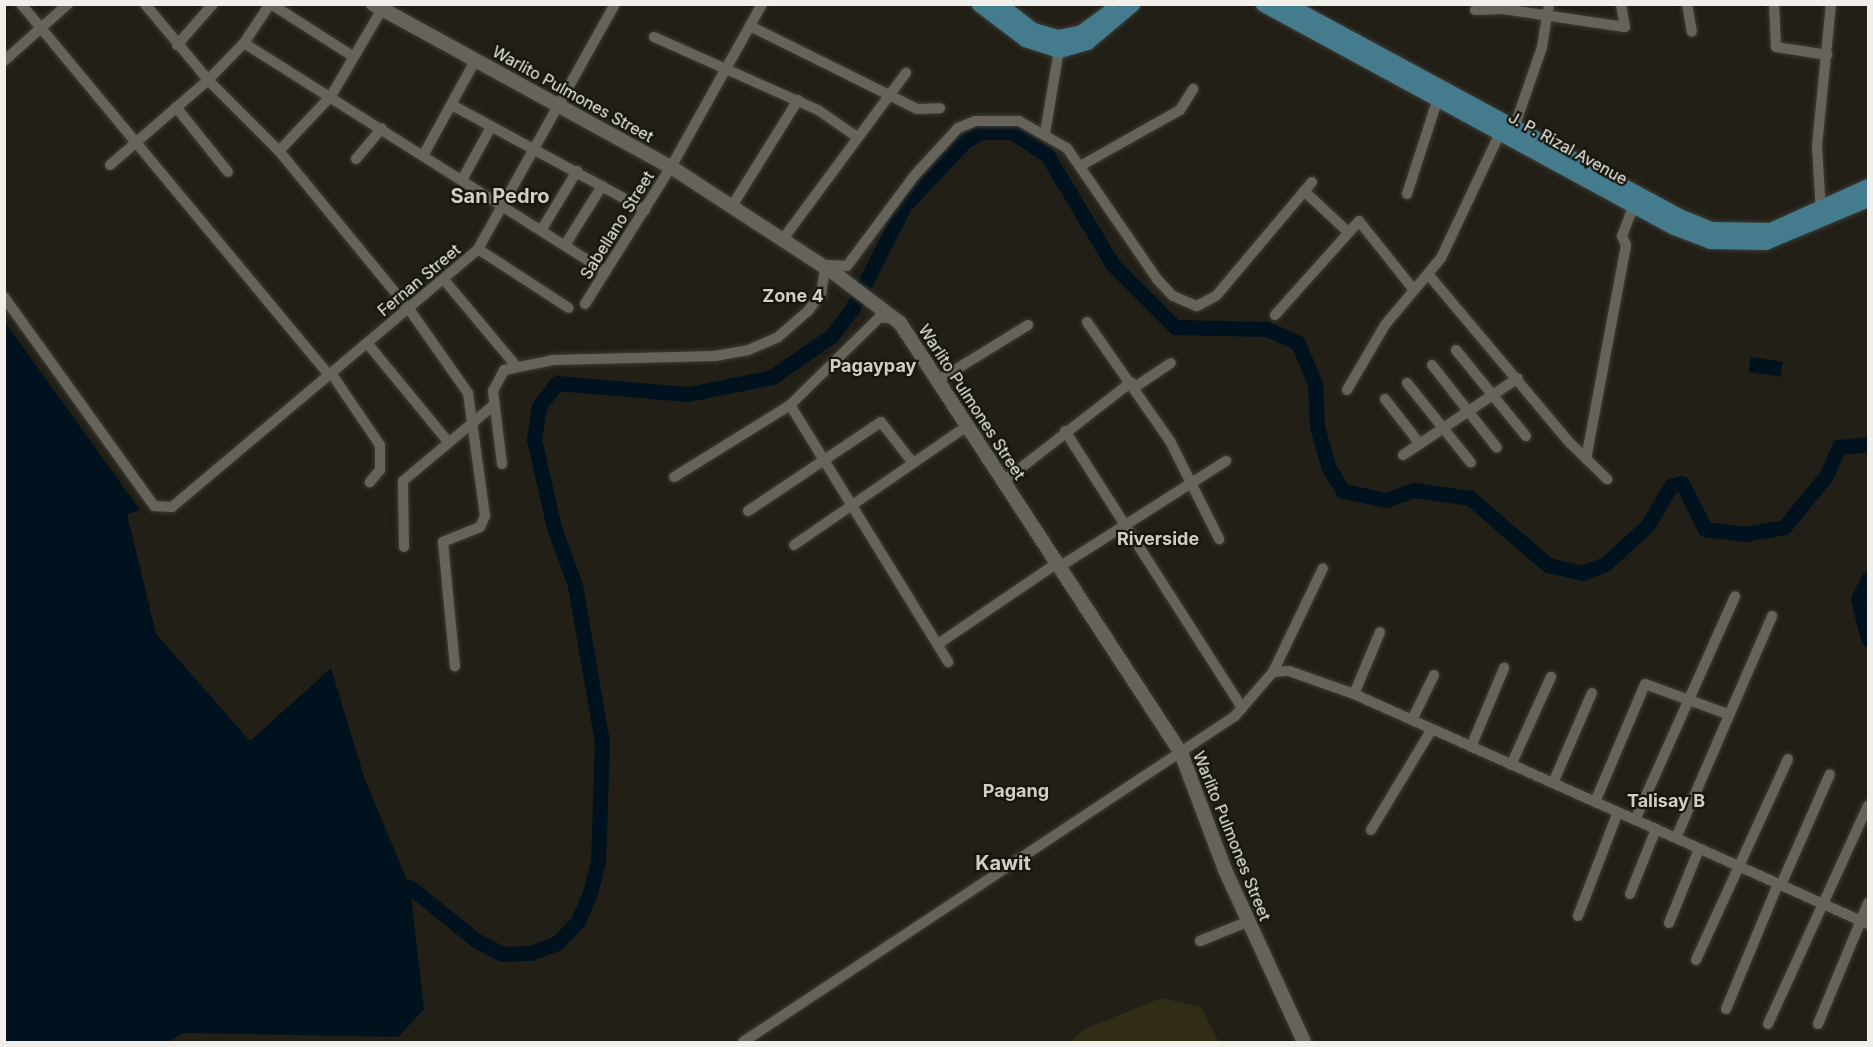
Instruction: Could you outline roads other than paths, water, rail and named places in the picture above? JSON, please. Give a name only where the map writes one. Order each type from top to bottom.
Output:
[{"type":"main road","points":[[979,4],[1025,39],[1059,50],[1087,42],[1132,4]]},
{"type":"main road","points":[[999,4],[1033,30],[1058,37],[1082,32],[1117,4]]},
{"type":"main road","name":"J. P. Rizal Avenue","points":[[1263,4],[1330,34],[1507,126],[1628,197],[1710,241],[1753,239],[1869,199]]},
{"type":"main road","name":"J. P. Rizal Avenue","points":[[1287,4],[1330,34]]},
{"type":"main road","name":"J. P. Rizal Avenue","points":[[1389,65],[1438,98],[1507,126]]},
{"type":"main road","name":"J. P. Rizal Avenue","points":[[1821,215],[1869,186]]},
{"type":"street","points":[[21,4],[330,374],[380,445],[380,470],[370,482]]},
{"type":"street","points":[[4,61],[68,4]]},
{"type":"street","points":[[177,45],[213,4]]},
{"type":"street","points":[[110,165],[208,80],[244,43],[271,4],[354,57]]},
{"type":"street","name":"Fernan Street","points":[[4,297],[154,506],[165,510],[445,280],[478,249],[505,206],[533,150],[615,4]]},
{"type":"street","name":"Sabellano Street","points":[[585,304],[671,167],[762,4]]},
{"type":"street","points":[[1347,390],[1385,325],[1428,273],[1448,244],[1507,126],[1550,18],[1549,4]]},
{"type":"street","points":[[1475,10],[1503,9],[1550,18],[1625,27],[1621,4]]},
{"type":"street","points":[[1687,4],[1692,32]]},
{"type":"street","points":[[1774,4],[1776,47],[1827,55]]},
{"type":"street","points":[[1821,215],[1817,146],[1832,4]]},
{"type":"street","points":[[147,5],[177,45],[208,80],[279,151],[410,309],[461,380],[473,422],[483,523],[446,539],[442,548],[455,666]]},
{"type":"street","points":[[279,151],[331,96],[354,57],[377,7]]},
{"type":"street","name":"Warlito Pulmones Street","points":[[377,7],[560,102],[671,167],[783,239],[884,308],[896,319],[1181,753],[1249,921],[1304,1042]]},
{"type":"street","points":[[750,26],[917,109],[940,108]]},
{"type":"street","points":[[654,37],[798,100],[857,137]]},
{"type":"street","points":[[244,43],[463,178],[606,272]]},
{"type":"street","points":[[1045,133],[1059,50]]},
{"type":"street","points":[[424,154],[476,60]]},
{"type":"street","points":[[783,239],[906,73]]},
{"type":"street","points":[[1082,165],[1180,110],[1193,89]]},
{"type":"street","points":[[1407,194],[1438,98]]},
{"type":"street","points":[[732,206],[798,100]]},
{"type":"street","points":[[452,105],[645,210]]},
{"type":"street","points":[[176,107],[228,172]]},
{"type":"street","points":[[502,464],[494,405],[497,379],[516,366],[748,350],[778,337],[808,311],[821,294],[827,269],[847,266],[914,176],[966,123],[1012,120],[1045,133],[1082,165],[1157,279],[1173,296],[1197,306],[1216,296],[1312,182]]},
{"type":"street","points":[[463,178],[491,127]]},
{"type":"street","points":[[356,159],[382,128]]},
{"type":"street","points":[[542,229],[577,171]]},
{"type":"street","points":[[565,245],[602,186]]},
{"type":"street","points":[[1304,191],[1347,231]]},
{"type":"street","points":[[1586,459],[1626,245],[1622,236],[1628,197]]},
{"type":"street","points":[[1275,315],[1347,231],[1365,223],[1414,290]]},
{"type":"street","points":[[478,249],[569,308]]},
{"type":"street","points":[[1428,273],[1586,459],[1607,479]]},
{"type":"street","points":[[445,280],[516,366]]},
{"type":"street","points":[[674,477],[790,405],[877,320],[896,319]]},
{"type":"street","points":[[1087,322],[1170,441],[1188,486],[1219,539]]},
{"type":"street","points":[[937,381],[1028,325]]},
{"type":"street","points":[[367,343],[449,443]]},
{"type":"street","points":[[1456,350],[1526,436]]},
{"type":"street","points":[[1004,481],[1065,431],[1133,385],[1171,363]]},
{"type":"street","points":[[1432,365],[1497,448]]},
{"type":"street","points":[[1403,455],[1518,378]]},
{"type":"street","points":[[1407,383],[1471,463]]},
{"type":"street","points":[[1385,399],[1420,444]]},
{"type":"street","points":[[404,547],[403,481],[494,405]]},
{"type":"street","points":[[790,405],[948,662]]},
{"type":"street","points":[[748,511],[884,422],[913,463]]},
{"type":"street","points":[[794,544],[966,427]]},
{"type":"street","points":[[1065,431],[1242,708]]},
{"type":"street","points":[[938,644],[1058,565],[1226,461]]},
{"type":"street","points":[[743,1042],[1181,753],[1242,708],[1273,672],[1323,568]]},
{"type":"street","points":[[1635,820],[1734,596]]},
{"type":"street","points":[[1676,838],[1772,616]]},
{"type":"street","points":[[1354,694],[1380,632]]},
{"type":"street","points":[[1471,747],[1504,668]]},
{"type":"street","points":[[1273,672],[1289,671],[1354,694],[1864,922]]},
{"type":"street","points":[[1412,720],[1434,675]]},
{"type":"street","points":[[1512,765],[1551,677]]},
{"type":"street","points":[[1594,802],[1646,684],[1690,697],[1730,715]]},
{"type":"street","points":[[1552,783],[1592,693]]},
{"type":"street","points":[[1371,830],[1432,729]]},
{"type":"street","points":[[1696,960],[1788,759]]},
{"type":"street","points":[[1726,1009],[1830,774]]},
{"type":"street","points":[[1768,1024],[1821,903],[1869,806]]},
{"type":"street","points":[[1578,916],[1618,812]]},
{"type":"street","points":[[1630,894],[1656,829]]},
{"type":"street","points":[[1669,923],[1699,849]]},
{"type":"street","points":[[1818,1024],[1864,922],[1869,903]]},
{"type":"street","points":[[1200,941],[1249,921]]},
{"type":"water","points":[[4,321],[140,510],[127,514],[156,634],[250,741],[331,668],[364,777],[410,887],[424,1009],[398,1037],[183,1033],[168,1042],[5,1042]]},
{"type":"water","points":[[1751,357],[1783,362],[1780,377],[1749,372]]},
{"type":"waterway","points":[[410,887],[477,941],[502,954],[531,953],[557,943],[578,921],[590,893],[598,862],[602,742],[575,585],[554,528],[534,439],[539,406],[557,383],[688,394],[772,377],[831,336],[852,309],[904,206],[965,141],[982,132],[1012,132],[1047,155],[1113,265],[1175,327],[1267,329],[1298,343],[1315,384],[1317,426],[1328,466],[1343,491],[1386,500],[1414,490],[1470,498],[1548,565],[1582,573],[1605,564],[1647,526],[1671,486],[1682,483],[1705,529],[1745,534],[1784,527],[1826,476],[1839,447],[1868,444]]},
{"type":"waterway","points":[[1868,579],[1858,599],[1868,639]]},
{"type":"district","name":"San Pedro","points":[[500,196]]},
{"type":"district","name":"Zone 4","points":[[793,296]]},
{"type":"district","name":"Pagaypay","points":[[873,366]]},
{"type":"district","name":"Riverside","points":[[1158,539]]},
{"type":"district","name":"Pagang","points":[[1016,791]]},
{"type":"district","name":"Talisay B","points":[[1666,801]]},
{"type":"district","name":"Kawit","points":[[1003,863]]}]
